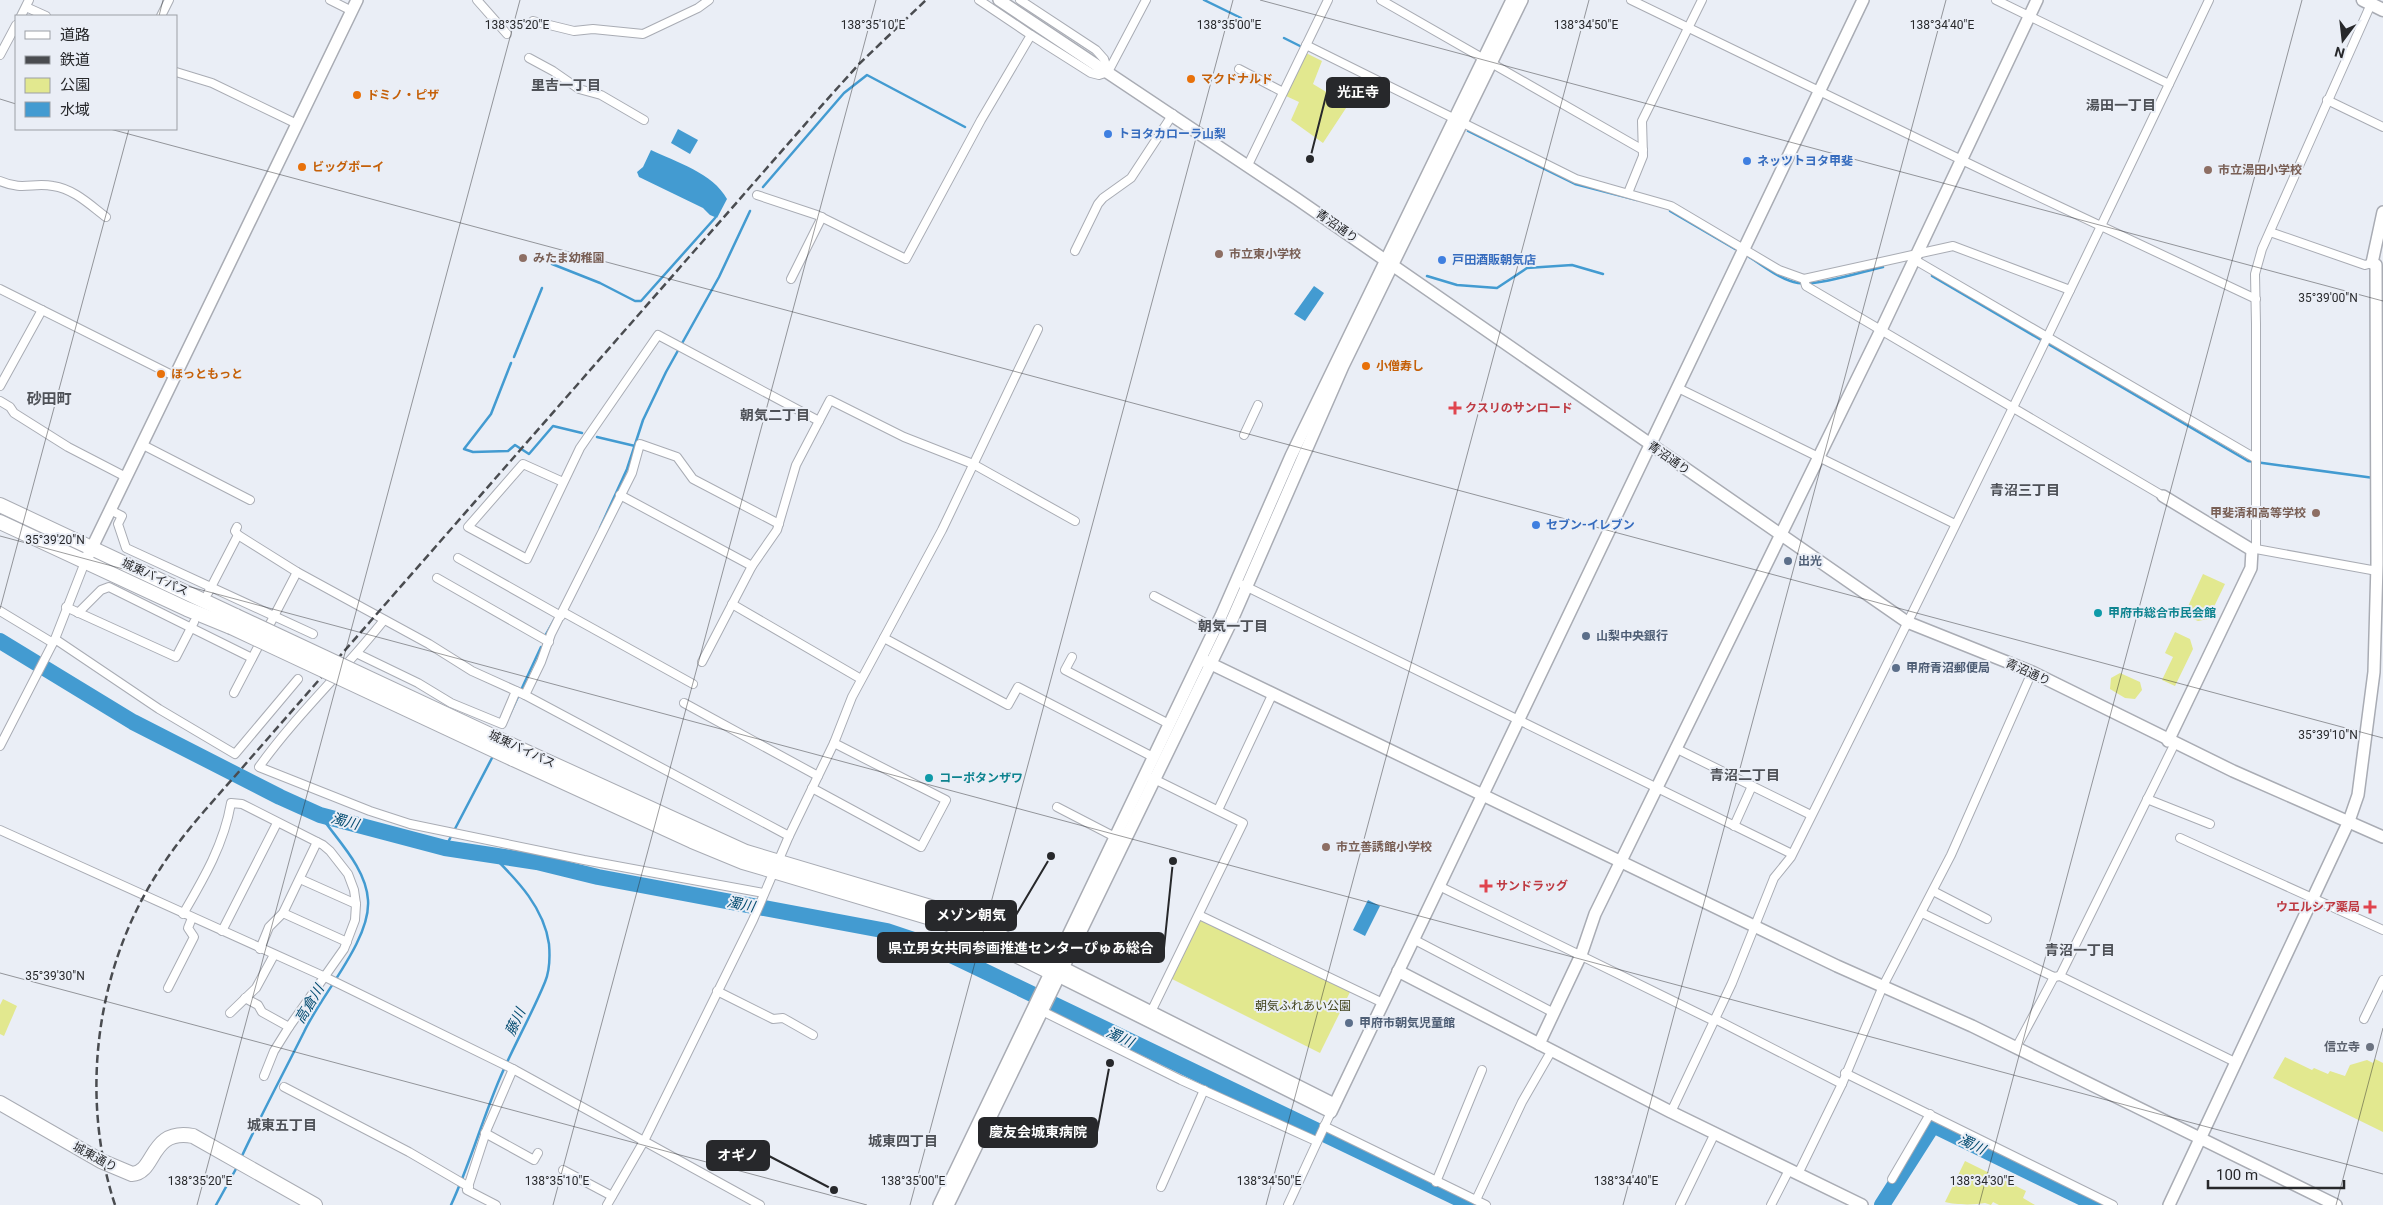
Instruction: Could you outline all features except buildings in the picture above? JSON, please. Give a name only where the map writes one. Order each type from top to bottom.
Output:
[{"type":"highway","name":"城東バイパス","points":[[0,505],[92,547],[234,622],[515,753],[692,841],[940,921],[1057,970]]},
{"type":"highway","name":"城東バイパス","points":[[0,522],[85,562],[234,622]]},
{"type":"highway","name":"城東通り","points":[[0,1104],[125,1173],[139,1173],[158,1147],[177,1135],[199,1139],[315,1205]]},
{"type":"main road","points":[[2369,1],[2383,10]]},
{"type":"street","points":[[162,15],[170,0]]},
{"type":"street","points":[[330,0],[352,11]]},
{"type":"street","points":[[0,746],[53,643],[66,607],[92,547],[357,0]]},
{"type":"street","points":[[477,0],[507,34]]},
{"type":"street","points":[[533,22],[574,30],[593,29],[643,34],[698,8],[710,0]]},
{"type":"street","points":[[979,0],[1091,73],[1099,74],[1108,72],[1146,0]]},
{"type":"street","name":"青沼通り","points":[[999,0],[1248,165],[1907,622],[2032,672],[2172,742],[2383,837]]},
{"type":"street","points":[[1020,0],[1096,50],[1104,59],[1108,72]]},
{"type":"street","points":[[1248,165],[1328,0]]},
{"type":"street","points":[[1381,0],[1643,150]]},
{"type":"street","points":[[1487,61],[1512,0]]},
{"type":"street","points":[[1057,970],[1242,584],[1291,456],[1389,262],[1487,61],[1522,0]]},
{"type":"street","points":[[1631,0],[2256,299]]},
{"type":"street","points":[[1628,193],[1644,156],[1642,121],[1702,0]]},
{"type":"street","points":[[1288,1205],[1316,1141],[1863,0]]},
{"type":"street","points":[[1996,0],[2169,84]]},
{"type":"street","points":[[1539,1044],[1581,955],[1594,914],[1881,330],[2037,0]]},
{"type":"street","points":[[1671,1112],[1715,1020],[1774,878],[1792,854],[1907,622],[2102,226],[2209,0]]},
{"type":"street","points":[[2016,1048],[2057,976],[2147,798],[2251,568],[2254,549],[2255,274],[2270,232],[2369,1]]},
{"type":"street","points":[[21,15],[27,3],[45,15]]},
{"type":"street","points":[[0,55],[15,27]]},
{"type":"street","points":[[756,195],[822,218],[906,259],[981,120],[1031,35]]},
{"type":"street","points":[[1306,45],[1576,179],[1671,206],[1779,270],[1805,282],[1881,330],[2254,549],[2379,575]]},
{"type":"street","points":[[529,58],[554,71],[579,89],[601,95],[644,120]]},
{"type":"street","points":[[1239,69],[1283,92]]},
{"type":"street","points":[[178,73],[212,83],[297,124]]},
{"type":"street","points":[[2327,100],[2383,127]]},
{"type":"street","points":[[1075,251],[1098,204],[1103,198],[1131,178],[1173,114]]},
{"type":"street","points":[[0,181],[14,187],[51,185],[69,190],[106,217]]},
{"type":"street","points":[[2169,1205],[2349,821],[2358,795],[2374,672],[2379,575],[2377,265],[2383,212]]},
{"type":"street","points":[[791,279],[822,218]]},
{"type":"street","points":[[2270,232],[2365,265],[2377,265]]},
{"type":"street","points":[[1805,282],[1916,257],[1953,246],[2070,290]]},
{"type":"street","points":[[1916,257],[2045,340],[2255,459]]},
{"type":"street","points":[[0,289],[176,377]]},
{"type":"street","points":[[0,386],[42,310]]},
{"type":"street","points":[[607,1205],[644,1141],[753,920],[775,867],[834,743],[861,679],[942,530],[1038,329]]},
{"type":"street","points":[[563,482],[523,464],[468,527],[527,559],[580,448],[658,335],[819,421]]},
{"type":"street","points":[[1678,388],[1955,524]]},
{"type":"street","points":[[702,662],[752,566],[779,524],[796,465],[830,400],[904,437],[973,464],[1075,521]]},
{"type":"street","points":[[0,401],[10,406],[14,413],[68,447],[126,477]]},
{"type":"street","points":[[1244,435],[1258,405]]},
{"type":"street","points":[[143,444],[250,500]]},
{"type":"street","points":[[358,654],[418,683],[451,703],[502,724],[541,662],[562,614],[632,473],[640,444],[678,457],[693,479],[779,524]]},
{"type":"street","points":[[620,495],[752,566]]},
{"type":"street","points":[[110,510],[122,516],[118,524],[126,548],[210,589],[274,615],[313,634]]},
{"type":"street","points":[[210,589],[237,531],[297,572],[429,644],[472,671],[520,693],[789,836]]},
{"type":"street","points":[[458,558],[694,684]]},
{"type":"street","points":[[234,693],[297,572]]},
{"type":"street","points":[[437,578],[549,642]]},
{"type":"street","points":[[938,1205],[1049,988],[1115,837],[1150,777],[1153,757],[1169,724],[1206,661],[1215,628],[1242,584]]},
{"type":"street","points":[[1242,584],[1792,854]]},
{"type":"street","points":[[78,613],[101,590],[110,587],[192,624],[252,658]]},
{"type":"street","points":[[1154,596],[1215,628]]},
{"type":"street","points":[[732,604],[861,679]]},
{"type":"street","points":[[66,607],[176,657],[192,624]]},
{"type":"street","points":[[0,611],[158,709],[235,754],[298,679]]},
{"type":"street","points":[[384,620],[358,654],[291,727],[259,768],[370,811],[410,824],[764,893]]},
{"type":"street","points":[[884,638],[1008,705],[1018,687],[1153,757]]},
{"type":"street","points":[[1072,657],[1065,670],[1169,724]]},
{"type":"street","points":[[1206,661],[1837,966],[2016,1048],[2336,1205]]},
{"type":"street","points":[[1771,1205],[1793,1172],[1842,1084],[1883,986],[1922,914],[1963,830],[2032,672]]},
{"type":"street","points":[[1218,810],[1273,693]]},
{"type":"street","points":[[684,703],[818,776]]},
{"type":"street","points":[[812,788],[921,847],[946,800],[834,743]]},
{"type":"street","points":[[1675,748],[1811,815]]},
{"type":"street","points":[[1150,777],[1243,824],[1150,1015]]},
{"type":"street","points":[[1734,826],[1752,786]]},
{"type":"street","points":[[2147,798],[2210,824]]},
{"type":"street","points":[[183,914],[209,869],[228,823],[232,803],[242,804],[317,842],[330,851],[348,874],[354,890],[356,904],[355,920],[347,942],[325,978],[274,1051],[264,1076]]},
{"type":"street","points":[[1057,807],[1115,837]]},
{"type":"street","points":[[222,931],[278,823]]},
{"type":"street","points":[[0,830],[341,985],[500,1062],[760,1205]]},
{"type":"street","points":[[2180,838],[2383,930]]},
{"type":"street","points":[[260,949],[269,928],[283,913],[317,842]]},
{"type":"street","points":[[300,878],[356,904]]},
{"type":"street","points":[[1439,886],[1842,1084]]},
{"type":"street","points":[[1933,891],[1987,919]]},
{"type":"street","points":[[283,913],[347,942]]},
{"type":"street","points":[[1922,914],[2057,976],[2237,1063]]},
{"type":"street","points":[[1199,915],[1383,1003]]},
{"type":"street","points":[[168,988],[194,937],[188,928],[192,918]]},
{"type":"street","points":[[1413,939],[1554,1012]]},
{"type":"street","points":[[230,1013],[256,988],[274,955]]},
{"type":"street","points":[[1057,970],[1332,1108]]},
{"type":"street","points":[[1398,971],[1671,1112],[1862,1205]]},
{"type":"street","points":[[2364,1019],[2383,980]]},
{"type":"street","points":[[717,991],[773,1019],[783,1018],[813,1035]]},
{"type":"street","points":[[245,998],[258,1005],[262,1012],[289,1027]]},
{"type":"street","points":[[1038,1009],[1181,1080],[1316,1141]]},
{"type":"street","points":[[948,1205],[1038,1009]]},
{"type":"street","points":[[1476,1200],[1522,1102],[1552,1050]]},
{"type":"street","points":[[496,1205],[467,1190],[485,1133],[512,1068]]},
{"type":"street","points":[[1436,1182],[1482,1070]]},
{"type":"street","points":[[1846,1073],[2113,1205]]},
{"type":"street","points":[[284,1087],[409,1152],[468,1186]]},
{"type":"street","points":[[1161,1187],[1204,1090]]},
{"type":"street","points":[[1892,1179],[1930,1114]]},
{"type":"street","points":[[1324,1126],[1486,1205]]},
{"type":"street","points":[[485,1133],[534,1160],[538,1153]]},
{"type":"street","points":[[1680,1205],[1715,1133]]},
{"type":"street","points":[[564,1170],[612,1196]]},
{"type":"green space","points":[[1306,53],[1322,61],[1313,84],[1348,105],[1323,143],[1291,120],[1299,102],[1286,96]]},
{"type":"green space","points":[[2203,574],[2225,584],[2208,619],[2198,621],[2184,615]]},
{"type":"green space","points":[[2175,632],[2190,639],[2193,649],[2175,686],[2162,680],[2173,657],[2165,653]]},
{"type":"green space","points":[[2120,673],[2140,682],[2142,690],[2135,699],[2125,698],[2110,689],[2111,678]]},
{"type":"green space","name":"朝気ふれあい公園","points":[[1204,920],[1351,990],[1320,1053],[1172,979],[1200,921]]},
{"type":"green space","points":[[3,999],[17,1006],[4,1036],[0,1034],[0,1005]]},
{"type":"green space","points":[[2285,1057],[2312,1070],[2314,1068],[2328,1074],[2330,1071],[2345,1076],[2350,1065],[2367,1060],[2373,1063],[2375,1059],[2383,1063],[2383,1132],[2273,1078]]},
{"type":"green space","points":[[1965,1161],[2026,1191],[2023,1198],[2035,1205],[1999,1205],[1993,1202],[1991,1205],[1985,1203],[1954,1204],[1945,1202]]},
{"type":"water","points":[[678,129],[698,140],[690,154],[671,143]]},
{"type":"water","points":[[651,150],[693,169],[713,182],[721,190],[727,199],[717,218],[710,215],[703,208],[639,177],[637,172],[643,167]]},
{"type":"water","points":[[1314,286],[1324,293],[1305,321],[1294,314]]},
{"type":"water","points":[[1368,900],[1380,906],[1365,936],[1353,930]]},
{"type":"waterway","points":[[1204,0],[1241,18]]},
{"type":"waterway","points":[[1284,38],[1302,47]]},
{"type":"waterway","points":[[763,187],[844,93],[867,75],[965,127]]},
{"type":"waterway","points":[[1468,131],[1575,184],[1637,200]]},
{"type":"waterway","points":[[600,528],[627,469],[643,420],[666,372],[719,277],[750,211]]},
{"type":"waterway","points":[[1670,211],[1735,249]]},
{"type":"waterway","points":[[552,264],[600,283],[635,301],[641,301],[715,218]]},
{"type":"waterway","points":[[1749,257],[1779,276],[1798,283],[1828,281],[1883,267]]},
{"type":"waterway","points":[[1427,276],[1457,285],[1497,288],[1527,268],[1572,265],[1603,274]]},
{"type":"waterway","points":[[1932,276],[2248,461],[2374,478]]},
{"type":"waterway","points":[[514,357],[542,288]]},
{"type":"waterway","points":[[511,363],[491,414],[464,449],[473,452],[508,451],[515,445],[529,454],[553,426],[582,433]]},
{"type":"waterway","points":[[597,437],[635,446]]},
{"type":"waterway","points":[[545,636],[554,620]]},
{"type":"waterway","name":"濁川","points":[[0,641],[133,722],[280,797],[320,815],[445,848],[537,862],[598,877],[887,931],[932,946],[1472,1205]]},
{"type":"waterway","points":[[509,716],[541,647]]},
{"type":"waterway","points":[[445,848],[493,756]]},
{"type":"waterway","name":"高倉川","points":[[241,1158],[312,1017],[354,950],[367,916],[368,900],[366,888],[357,866],[320,815]]},
{"type":"waterway","name":"藤川","points":[[451,1205],[500,1078],[540,994],[549,968],[549,944],[542,919],[520,885],[493,856]]},
{"type":"waterway","name":"濁川","points":[[1882,1205],[1933,1125],[2097,1205]]},
{"type":"waterway","name":"高倉川","points":[[216,1205],[237,1167]]},
{"type":"railway","points":[[115,1205],[104,1163],[98,1120],[97,1076],[100,1032],[108,989],[121,947],[138,907],[160,869],[180,840],[203,813],[815,113],[859,64],[926,0]]},
{"type":"place","name":"マクドナルド","points":[[1191,79]]},
{"type":"place","name":"ドミノ・ピザ","points":[[357,95]]},
{"type":"place","name":"トヨタカローラ山梨","points":[[1108,134]]},
{"type":"place","name":"光正寺","points":[[1310,159]]},
{"type":"place","name":"ネッツトヨタ甲斐","points":[[1747,161]]},
{"type":"place","name":"ビッグボーイ","points":[[302,167]]},
{"type":"place","name":"市立湯田小学校","points":[[2208,170]]},
{"type":"place","name":"市立東小学校","points":[[1219,254]]},
{"type":"place","name":"みたま幼稚園","points":[[523,258]]},
{"type":"place","name":"戸田酒販朝気店","points":[[1442,260]]},
{"type":"place","name":"小僧寿し","points":[[1366,366]]},
{"type":"place","name":"ほっともっと","points":[[161,374]]},
{"type":"place","name":"クスリのサンロード","points":[[1455,408]]},
{"type":"place","name":"甲斐清和高等学校","points":[[2316,513]]},
{"type":"place","name":"セブン-イレブン","points":[[1536,525]]},
{"type":"place","name":"出光","points":[[1788,561]]},
{"type":"place","name":"甲府市総合市民会館","points":[[2098,613]]},
{"type":"place","name":"山梨中央銀行","points":[[1586,636]]},
{"type":"place","name":"甲府青沼郵便局","points":[[1896,668]]},
{"type":"place","name":"コーポタンザワ","points":[[929,778]]},
{"type":"place","name":"市立善誘館小学校","points":[[1326,847]]},
{"type":"place","name":"メゾン朝気","points":[[1051,856]]},
{"type":"place","name":"県立男女共同参画推進センターぴゅあ総合","points":[[1173,861]]},
{"type":"place","name":"サンドラッグ","points":[[1486,886]]},
{"type":"place","name":"ウエルシア薬局","points":[[2370,907]]},
{"type":"place","name":"甲府市朝気児童館","points":[[1349,1023]]},
{"type":"place","name":"信立寺","points":[[2370,1047]]},
{"type":"place","name":"慶友会城東病院","points":[[1110,1063]]},
{"type":"place","name":"オギノ","points":[[834,1190]]},
{"type":"district","name":"里吉一丁目","points":[[566,85]]},
{"type":"district","name":"湯田一丁目","points":[[2121,105]]},
{"type":"district","name":"砂田町","points":[[49,399]]},
{"type":"district","name":"朝気二丁目","points":[[775,415]]},
{"type":"district","name":"青沼三丁目","points":[[2025,490]]},
{"type":"district","name":"朝気一丁目","points":[[1233,626]]},
{"type":"district","name":"青沼二丁目","points":[[1745,775]]},
{"type":"district","name":"青沼一丁目","points":[[2080,950]]},
{"type":"district","name":"城東五丁目","points":[[282,1125]]},
{"type":"district","name":"城東四丁目","points":[[903,1141]]}]
